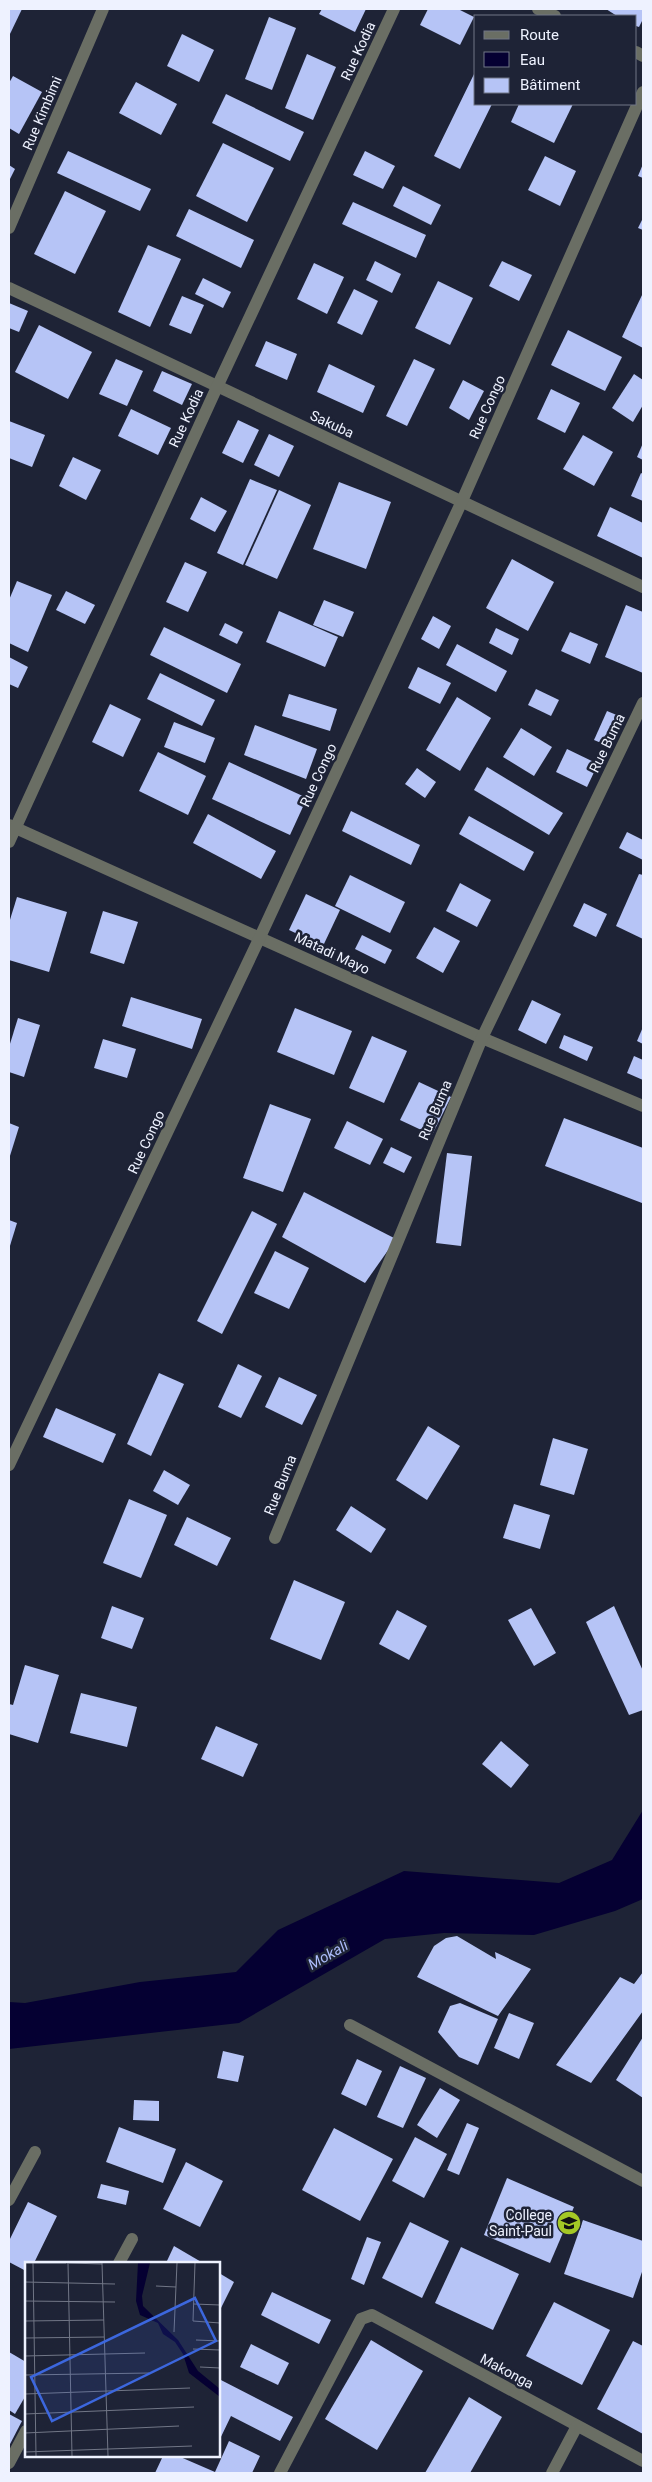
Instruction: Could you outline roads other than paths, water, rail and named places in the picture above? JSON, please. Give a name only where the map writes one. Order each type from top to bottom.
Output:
[{"type":"street","name":"Rue Kimbimi","points":[[9,228],[103,9]]},
{"type":"street","name":"Rue Kodia","points":[[9,842],[12,826],[394,9]]},
{"type":"street","points":[[538,9],[553,15]]},
{"type":"street","name":"Rue Congo","points":[[9,1465],[260,937],[462,501],[643,92]]},
{"type":"street","name":"Sakuba","points":[[9,288],[643,587]]},
{"type":"street","name":"Rue Buma","points":[[275,1538],[482,1038],[643,703]]},
{"type":"street","name":"Matadi Mayo","points":[[12,826],[482,1038],[643,1106]]},
{"type":"street","points":[[350,2025],[643,2182]]},
{"type":"street","points":[[9,2200],[35,2152]]},
{"type":"street","points":[[120,2262],[132,2239]]},
{"type":"street","name":"Makonga","points":[[280,2473],[359,2323],[365,2316],[372,2315],[643,2461]]},
{"type":"street","points":[[552,2473],[577,2426]]},
{"type":"street","points":[[9,2463],[25,2433]]},
{"type":"water","name":"Mokali","points":[[643,1810],[643,1899],[615,1911],[534,1935],[444,1933],[385,1939],[239,2023],[9,2049],[9,2002],[25,2003],[140,1982],[236,1972],[278,1930],[404,1871],[559,1883],[612,1860]]},
{"type":"place","name":"College Saint-Paul","points":[[569,2223]]}]
